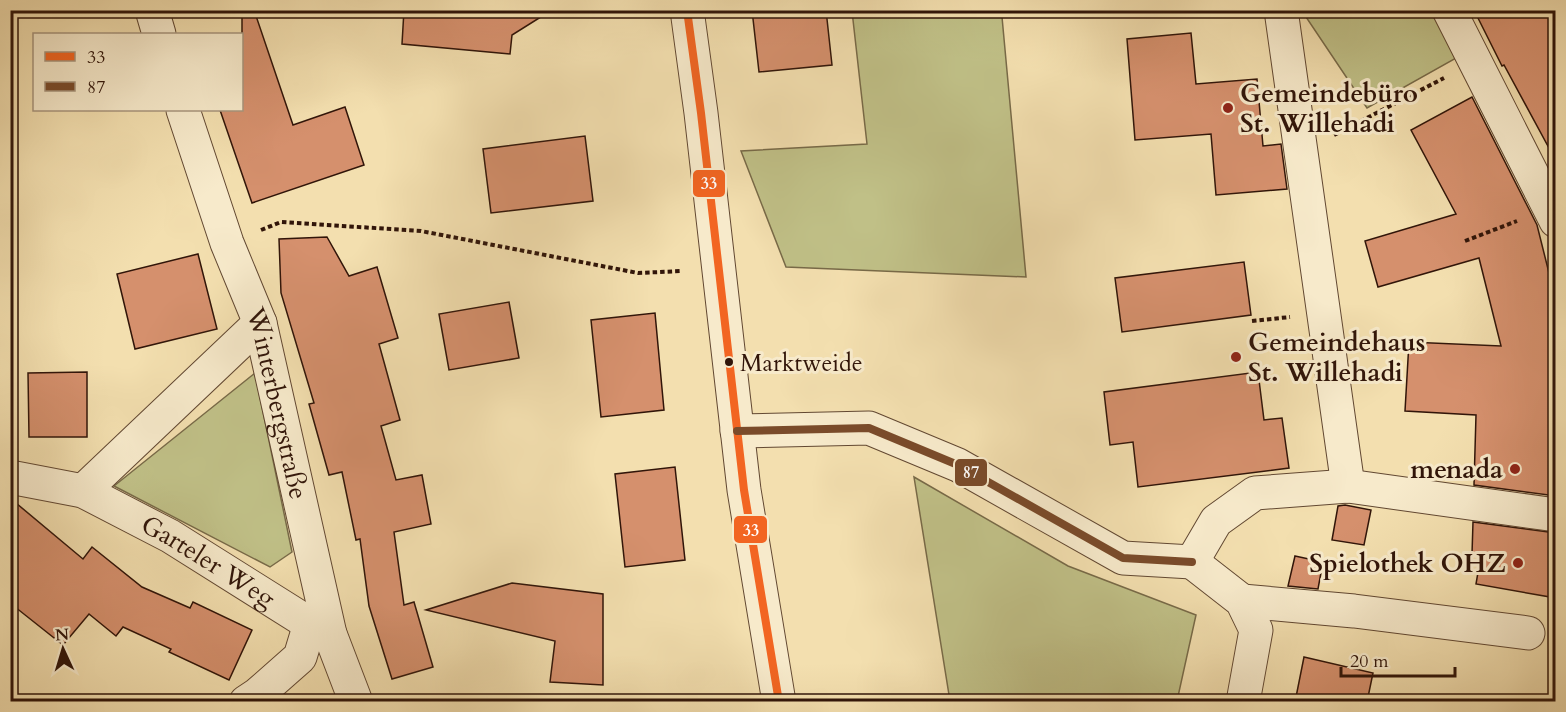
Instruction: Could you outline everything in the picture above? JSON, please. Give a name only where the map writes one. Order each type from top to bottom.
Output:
[{"type":"street","points":[[152,10],[159,33]]},
{"type":"street","points":[[687,10],[744,490],[778,702]]},
{"type":"street","points":[[1281,10],[1348,486]]},
{"type":"street","points":[[1449,10],[1552,215]]},
{"type":"street","name":"Winterbergstraße","points":[[183,111],[227,243],[260,323],[320,629],[356,702]]},
{"type":"street","points":[[83,491],[260,323]]},
{"type":"street","points":[[737,431],[869,428],[958,465],[1123,558],[1192,562],[1242,601],[1256,630],[1243,702]]},
{"type":"street","name":"Garteler Weg","points":[[10,477],[83,491],[170,536],[320,629]]},
{"type":"street","points":[[1192,562],[1216,521],[1255,493],[1348,486],[1556,515]]},
{"type":"street","points":[[1242,601],[1354,611],[1528,633]]},
{"type":"street","points":[[246,702],[300,657],[320,629]]},
{"type":"path","points":[[1301,152],[1475,62]]},
{"type":"path","points":[[1465,242],[1552,215]]},
{"type":"path","points":[[227,243],[281,222],[421,231],[638,273],[719,267]]},
{"type":"green space","points":[[989,10],[1002,17],[1026,277],[786,267],[741,151],[867,144],[852,11]]},
{"type":"green space","points":[[1302,11],[1441,11],[1458,57],[1367,108]]},
{"type":"green space","points":[[255,373],[292,552],[270,567],[114,486]]},
{"type":"green space","points":[[914,477],[1068,566],[1196,615],[1177,701],[950,701]]},
{"type":"building","points":[[242,10],[254,10],[293,125],[345,107],[364,165],[252,203],[220,111],[243,111]]},
{"type":"building","points":[[404,10],[552,10],[512,35],[510,54],[402,44]]},
{"type":"building","points":[[752,10],[826,10],[832,65],[759,72]]},
{"type":"building","points":[[1474,10],[1556,10],[1556,161],[1504,65],[1502,66]]},
{"type":"building","points":[[1191,33],[1196,84],[1257,79],[1263,146],[1281,144],[1287,189],[1216,195],[1211,134],[1135,140],[1127,39]]},
{"type":"building","points":[[1472,97],[1537,225],[1556,301],[1556,496],[1474,485],[1476,415],[1405,411],[1409,342],[1501,346],[1479,258],[1378,287],[1365,241],[1456,214],[1411,130]]},
{"type":"building","points":[[585,136],[593,201],[491,213],[483,149]]},
{"type":"building","points":[[327,237],[349,276],[377,267],[398,338],[379,344],[400,420],[381,426],[396,480],[422,475],[431,524],[394,532],[404,605],[414,602],[433,667],[392,679],[369,606],[360,539],[356,540],[342,472],[329,475],[309,404],[314,403],[281,293],[279,239]]},
{"type":"building","points":[[198,254],[217,329],[135,349],[117,274]]},
{"type":"building","points":[[1244,262],[1251,315],[1122,332],[1115,278]]},
{"type":"building","points":[[509,302],[519,358],[449,370],[439,314]]},
{"type":"building","points":[[655,313],[664,410],[601,417],[591,320]]},
{"type":"building","points":[[87,372],[87,437],[29,437],[28,373]]},
{"type":"building","points":[[1258,372],[1264,420],[1282,418],[1289,468],[1138,487],[1133,442],[1110,445],[1104,392]]},
{"type":"building","points":[[675,467],[685,560],[625,567],[615,474]]},
{"type":"building","points":[[10,498],[83,559],[92,547],[142,587],[190,608],[193,602],[252,630],[229,680],[123,627],[116,636],[89,614],[63,645],[10,603]]},
{"type":"building","points":[[1345,505],[1371,510],[1364,545],[1332,540],[1338,506]]},
{"type":"building","name":"Spielothek OHZ","points":[[1473,522],[1556,533],[1556,598],[1476,584],[1481,555],[1472,554]]},
{"type":"building","points":[[1295,556],[1323,562],[1318,589],[1288,586]]},
{"type":"building","points":[[512,583],[603,594],[603,685],[550,682],[555,641],[426,610]]},
{"type":"building","points":[[1304,657],[1373,673],[1367,702],[1295,702]]},
{"type":"transit line","name":"33","points":[[687,10],[744,490],[779,702]]},
{"type":"transit line","name":"87","points":[[737,431],[869,428],[958,465],[1123,558],[1192,562]]},
{"type":"place","name":"Gemeindebüro St. Willehadi","points":[[1228,108]]},
{"type":"place","name":"Gemeindehaus St. Willehadi","points":[[1236,357]]},
{"type":"place","name":"Marktweide","points":[[729,362]]},
{"type":"place","name":"menada","points":[[1515,469]]},
{"type":"place","name":"Spielothek OHZ","points":[[1518,563]]}]
